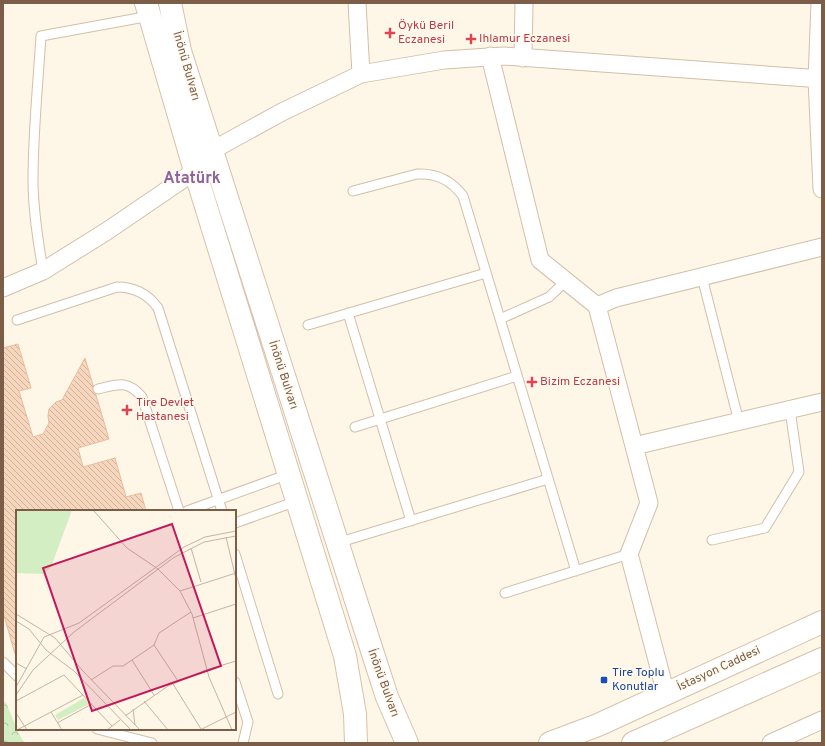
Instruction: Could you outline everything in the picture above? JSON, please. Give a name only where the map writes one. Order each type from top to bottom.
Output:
[{"type":"main road","name":"İnönü Bulvarı","points":[[170,3],[180,51],[211,151],[387,697],[407,743]]},
{"type":"main road","name":"İnönü Bulvarı","points":[[148,10],[195,171],[346,656],[355,714],[356,743]]},
{"type":"main road","name":"İstasyon Caddesi","points":[[550,743],[598,725],[822,622]]},
{"type":"main road","points":[[633,743],[822,658]]},
{"type":"street","points":[[357,3],[361,74]]},
{"type":"street","points":[[522,58],[524,3]]},
{"type":"street","points":[[820,3],[819,79],[822,189]]},
{"type":"street","points":[[490,56],[540,260],[597,306],[649,503],[630,554],[666,694]]},
{"type":"street","points":[[3,288],[43,271],[106,231],[195,171],[211,151],[282,112],[361,74],[444,60],[490,56],[819,79]]},
{"type":"street","points":[[597,306],[616,298],[822,247]]},
{"type":"street","points":[[634,446],[822,402]]},
{"type":"street","points":[[771,743],[790,739],[822,720]]},
{"type":"lane","points":[[43,271],[37,237],[33,181],[33,152],[41,36],[148,10]]},
{"type":"lane","points":[[353,191],[417,174],[426,174],[444,178],[458,189],[463,196],[576,571]]},
{"type":"lane","points":[[308,325],[486,273]]},
{"type":"lane","points":[[702,276],[739,422]]},
{"type":"lane","points":[[500,319],[549,297],[566,281]]},
{"type":"lane","points":[[17,320],[117,287],[132,288],[147,296],[158,308],[222,510]]},
{"type":"lane","points":[[348,313],[411,521]]},
{"type":"lane","points":[[355,427],[517,376]]},
{"type":"lane","points":[[98,389],[117,384],[124,385],[137,391],[142,398],[179,510]]},
{"type":"lane","points":[[712,540],[765,528],[799,472],[790,410]]},
{"type":"lane","points":[[190,510],[289,474]]},
{"type":"lane","points":[[337,543],[548,479]]},
{"type":"lane","points":[[236,523],[297,501]]},
{"type":"lane","points":[[505,593],[630,554]]},
{"type":"lane","points":[[236,557],[278,694]]},
{"type":"lane","points":[[3,662],[16,675]]},
{"type":"lane","points":[[236,685],[248,722],[243,743]]},
{"type":"lane","points":[[101,730],[152,743]]},
{"type":"green space","points":[[3,700],[6,703],[16,730],[18,730],[24,743],[3,743]]},
{"type":"building","points":[[18,344],[31,388],[19,391],[33,437],[43,434],[49,423],[49,409],[56,402],[62,400],[85,358],[109,439],[78,448],[83,467],[115,458],[126,497],[141,493],[146,510],[16,510],[15,654],[3,612],[3,348]]},
{"type":"place","name":"Öykü Beril Eczanesi","points":[[390,33]]},
{"type":"place","name":"Ihlamur Eczanesi","points":[[471,39]]},
{"type":"place","name":"Bizim Eczanesi","points":[[532,382]]},
{"type":"place","name":"Tire Devlet Hastanesi","points":[[127,410]]},
{"type":"place","name":"Tire Toplu Konutlar","points":[[604,680]]},
{"type":"district","name":"Atatürk","points":[[192,179]]}]
